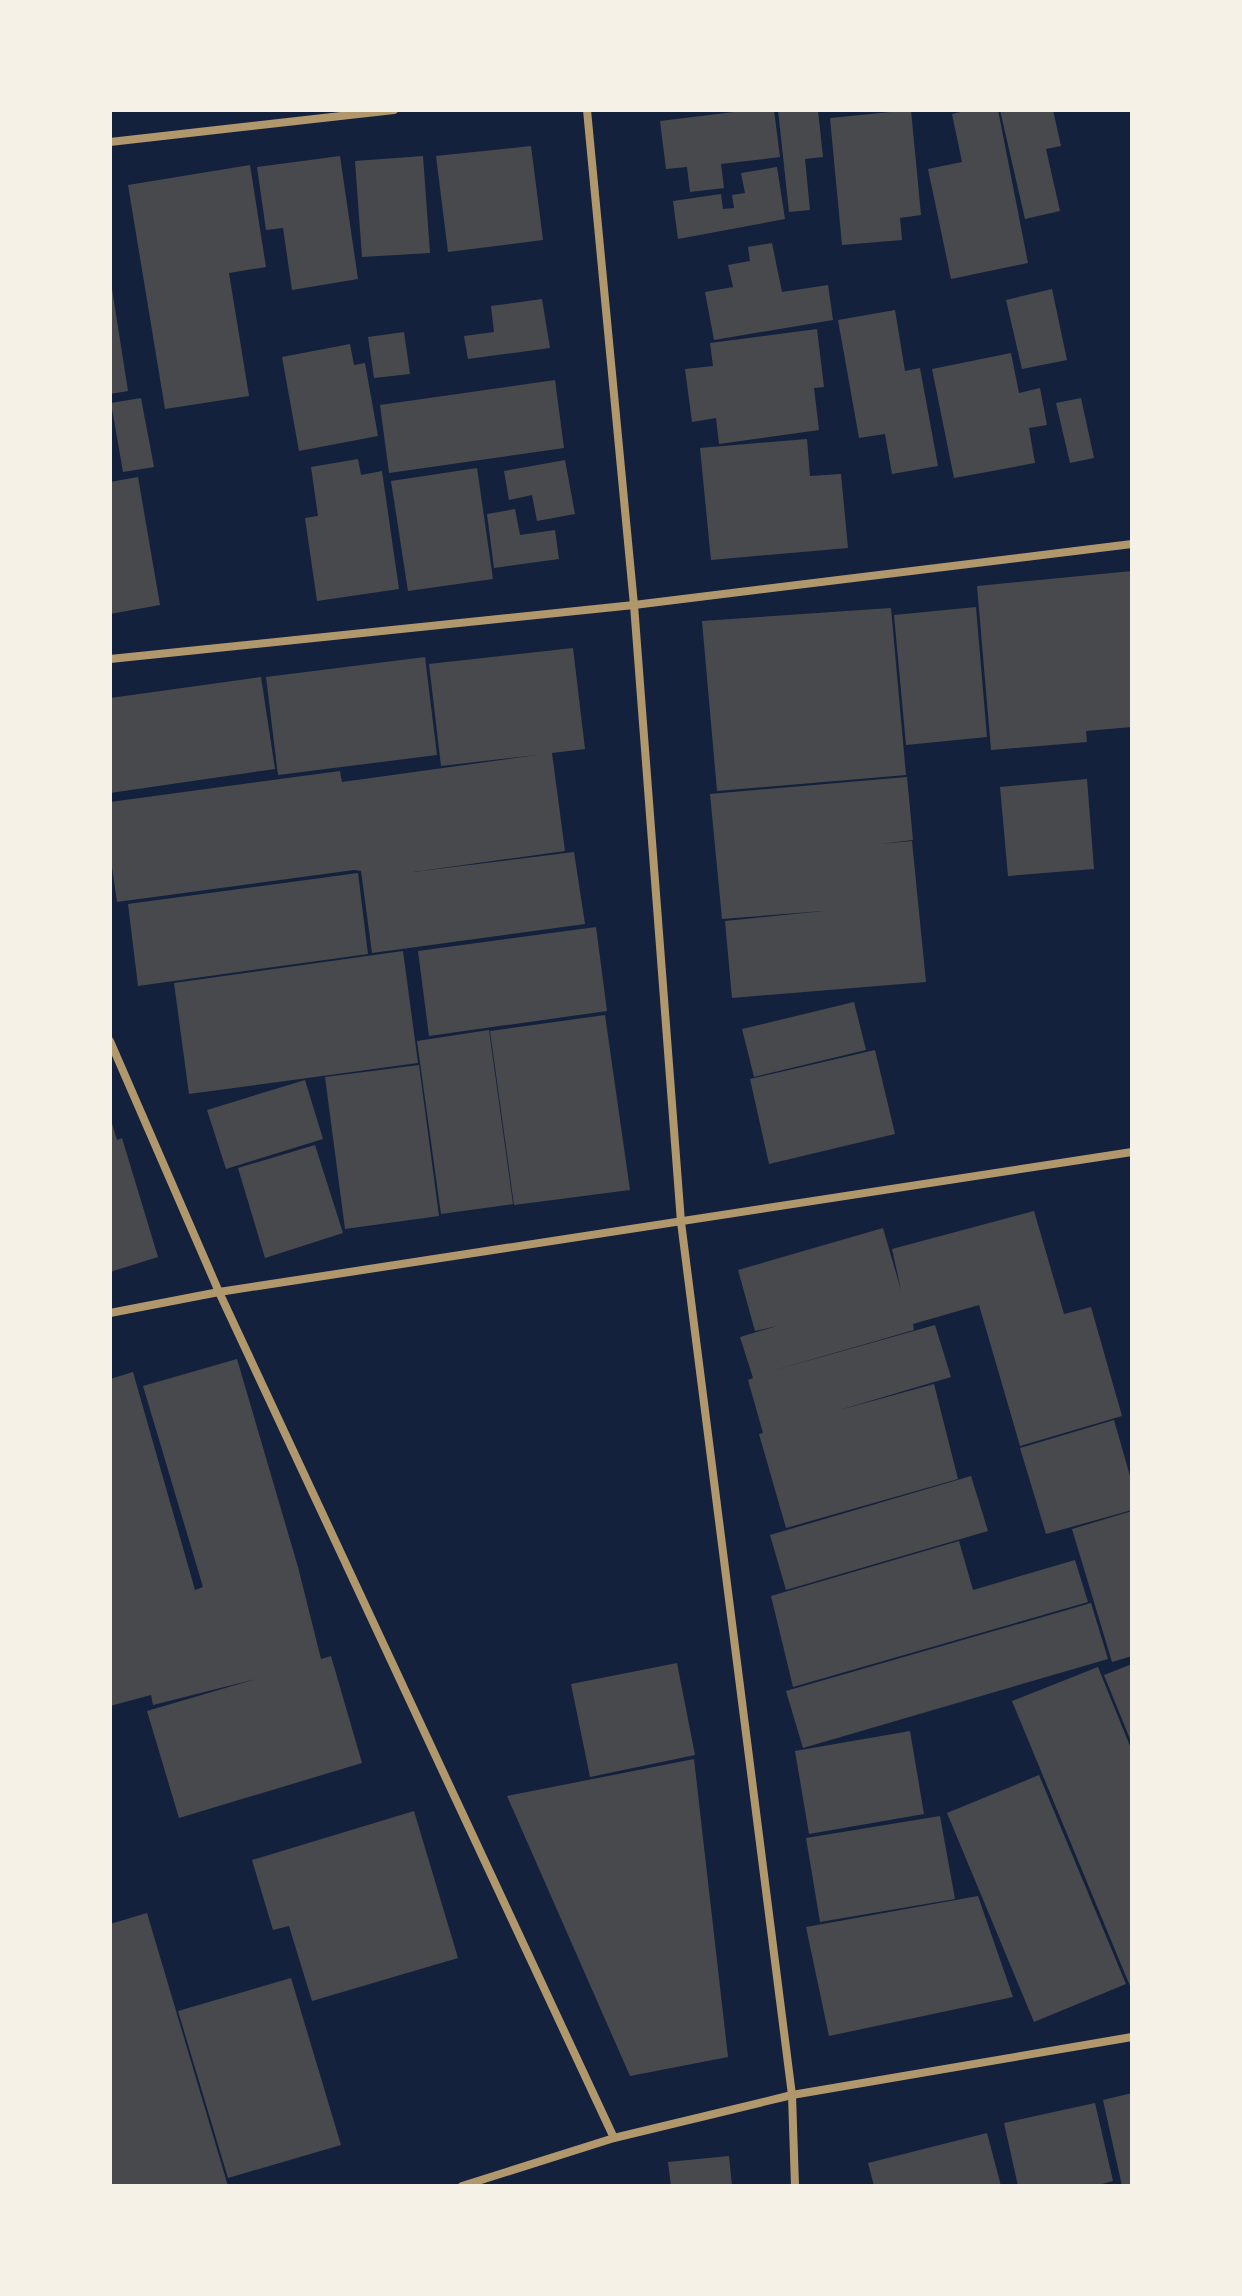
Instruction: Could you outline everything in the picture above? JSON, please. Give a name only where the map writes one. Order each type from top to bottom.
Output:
[{"type":"street","points":[[110,142],[394,110]]},
{"type":"street","points":[[587,110],[634,605],[681,1222],[792,2095],[795,2186]]},
{"type":"street","points":[[110,659],[634,605],[1132,544]]},
{"type":"street","points":[[110,1041],[219,1292],[614,2138]]},
{"type":"street","points":[[110,1313],[219,1292],[1132,1152]]},
{"type":"street","points":[[462,2186],[614,2138],[792,2095],[1132,2037]]},
{"type":"building","points":[[774,110],[780,157],[721,164],[724,188],[690,192],[687,167],[666,169],[660,121]]},
{"type":"building","points":[[778,110],[818,110],[823,157],[805,159],[810,210],[789,212]]},
{"type":"building","points":[[911,110],[921,215],[900,218],[902,240],[842,245],[830,118]]},
{"type":"building","points":[[969,110],[998,110],[1028,263],[951,279],[928,169],[962,162],[952,114]]},
{"type":"building","points":[[1000,110],[1053,110],[1061,146],[1046,149],[1060,211],[1025,219]]},
{"type":"building","points":[[531,146],[543,240],[448,252],[436,156]]},
{"type":"building","points":[[340,156],[358,279],[292,290],[283,228],[266,230],[257,167]]},
{"type":"building","points":[[423,156],[430,253],[362,257],[355,161]]},
{"type":"building","points":[[250,165],[266,267],[229,273],[249,396],[165,409],[128,185]]},
{"type":"building","points":[[777,167],[785,219],[678,239],[673,201],[721,194],[723,209],[734,208],[732,195],[745,193],[741,173]]},
{"type":"building","points":[[772,243],[782,292],[828,285],[833,320],[714,340],[705,292],[733,287],[728,265],[750,261],[748,247]]},
{"type":"building","points":[[110,276],[128,391],[110,394]]},
{"type":"building","points":[[1052,289],[1067,360],[1022,369],[1006,300]]},
{"type":"building","points":[[542,299],[550,348],[468,359],[464,336],[494,332],[491,306]]},
{"type":"building","points":[[895,310],[905,371],[920,368],[938,466],[892,474],[885,434],[859,438],[838,320]]},
{"type":"building","points":[[817,329],[824,387],[814,388],[819,430],[719,444],[716,418],[692,422],[685,369],[713,366],[710,343]]},
{"type":"building","points":[[404,332],[410,374],[374,378],[368,337]]},
{"type":"building","points":[[350,344],[354,365],[365,363],[378,436],[299,451],[282,357]]},
{"type":"building","points":[[1011,353],[1019,393],[1040,388],[1047,425],[1029,428],[1035,463],[954,478],[932,369]]},
{"type":"building","points":[[555,380],[564,448],[389,473],[380,405]]},
{"type":"building","points":[[141,398],[154,467],[123,472],[111,403]]},
{"type":"building","points":[[1081,398],[1094,458],[1070,463],[1056,403]]},
{"type":"building","points":[[807,439],[810,476],[841,474],[848,548],[711,560],[700,448]]},
{"type":"building","points":[[358,459],[361,475],[382,471],[399,589],[317,601],[305,518],[318,516],[311,467]]},
{"type":"building","points":[[565,460],[575,514],[537,521],[532,495],[509,500],[504,471]]},
{"type":"building","points":[[477,468],[493,579],[408,591],[391,481]]},
{"type":"building","points":[[138,477],[160,605],[110,614],[110,482]]},
{"type":"building","points":[[515,509],[520,535],[555,530],[559,559],[494,568],[487,514]]},
{"type":"building","points":[[1132,571],[1132,727],[1086,731],[1087,742],[991,750],[977,586]]},
{"type":"building","points":[[976,607],[987,737],[906,745],[894,615]]},
{"type":"building","points":[[891,608],[906,775],[717,791],[702,621]]},
{"type":"building","points":[[573,648],[585,749],[552,753],[565,851],[413,872],[574,852],[585,924],[372,953],[361,871],[354,870],[117,902],[110,853],[110,802],[340,771],[342,782],[537,755],[441,766],[429,664]]},
{"type":"building","points":[[425,657],[437,755],[278,775],[266,677]]},
{"type":"building","points":[[261,677],[275,769],[110,793],[110,698]]},
{"type":"building","points":[[907,777],[913,840],[880,844],[912,841],[926,982],[732,998],[725,921],[823,911],[722,919],[710,794]]},
{"type":"building","points":[[1087,779],[1094,869],[1008,876],[1000,787]]},
{"type":"building","points":[[358,873],[368,954],[138,986],[128,904]]},
{"type":"building","points":[[596,927],[607,1011],[429,1036],[418,951]]},
{"type":"building","points":[[403,951],[418,1063],[189,1094],[174,983]]},
{"type":"building","points":[[854,1002],[866,1050],[754,1077],[742,1029]]},
{"type":"building","points":[[605,1015],[630,1190],[514,1205],[490,1031]]},
{"type":"building","points":[[489,1030],[513,1204],[441,1214],[417,1041]]},
{"type":"building","points":[[875,1050],[895,1134],[769,1164],[750,1079]]},
{"type":"building","points":[[419,1065],[439,1216],[345,1229],[325,1077]]},
{"type":"building","points":[[305,1080],[323,1139],[226,1169],[207,1110]]},
{"type":"building","points":[[110,1117],[117,1140],[122,1138],[158,1257],[110,1272]]},
{"type":"building","points":[[315,1145],[343,1233],[265,1258],[238,1168]]},
{"type":"building","points":[[1034,1211],[1064,1314],[1091,1307],[1122,1416],[1020,1446],[979,1305],[913,1324],[914,1330],[768,1372],[935,1325],[951,1377],[836,1411],[934,1384],[958,1479],[786,1528],[759,1434],[763,1433],[748,1380],[753,1378],[740,1337],[777,1326],[755,1331],[738,1270],[883,1228],[901,1290],[892,1249]]},
{"type":"building","points":[[237,1359],[298,1567],[321,1659],[331,1656],[362,1763],[179,1818],[147,1711],[256,1679],[153,1705],[151,1695],[110,1706],[110,1379],[133,1372],[195,1590],[203,1587],[143,1386]]},
{"type":"building","points":[[1114,1420],[1132,1483],[1132,1510],[1046,1534],[1020,1448]]},
{"type":"building","points":[[971,1476],[988,1531],[786,1590],[770,1535]]},
{"type":"building","points":[[1132,1511],[1132,1656],[1112,1662],[1072,1529]]},
{"type":"building","points":[[959,1541],[973,1590],[1075,1560],[1088,1602],[793,1687],[771,1596]]},
{"type":"building","points":[[1091,1603],[1108,1659],[803,1748],[786,1691]]},
{"type":"building","points":[[677,1663],[695,1755],[590,1777],[571,1684]]},
{"type":"building","points":[[1132,1664],[1132,1744],[1104,1675]]},
{"type":"building","points":[[1098,1667],[1132,1751],[1130,1986],[1012,1701]]},
{"type":"building","points":[[910,1731],[924,1814],[809,1834],[795,1751]]},
{"type":"building","points":[[694,1759],[728,2057],[630,2076],[507,1796]]},
{"type":"building","points":[[1039,1775],[1126,1984],[1034,2022],[947,1813]]},
{"type":"building","points":[[414,1811],[458,1958],[312,2001],[289,1926],[273,1930],[252,1860]]},
{"type":"building","points":[[940,1816],[955,1899],[820,1922],[806,1838]]},
{"type":"building","points":[[978,1896],[1013,1997],[829,2036],[806,1927]]},
{"type":"building","points":[[147,1913],[228,2186],[110,2186],[110,1924]]},
{"type":"building","points":[[291,1978],[341,2145],[228,2178],[178,2011]]},
{"type":"building","points":[[1132,2093],[1132,2186],[1122,2186],[1103,2100]]},
{"type":"building","points":[[1095,2103],[1113,2181],[1094,2186],[1018,2186],[1004,2123]]},
{"type":"building","points":[[987,2133],[1001,2186],[874,2186],[868,2163]]},
{"type":"building","points":[[729,2156],[732,2186],[671,2186],[668,2162]]}]
